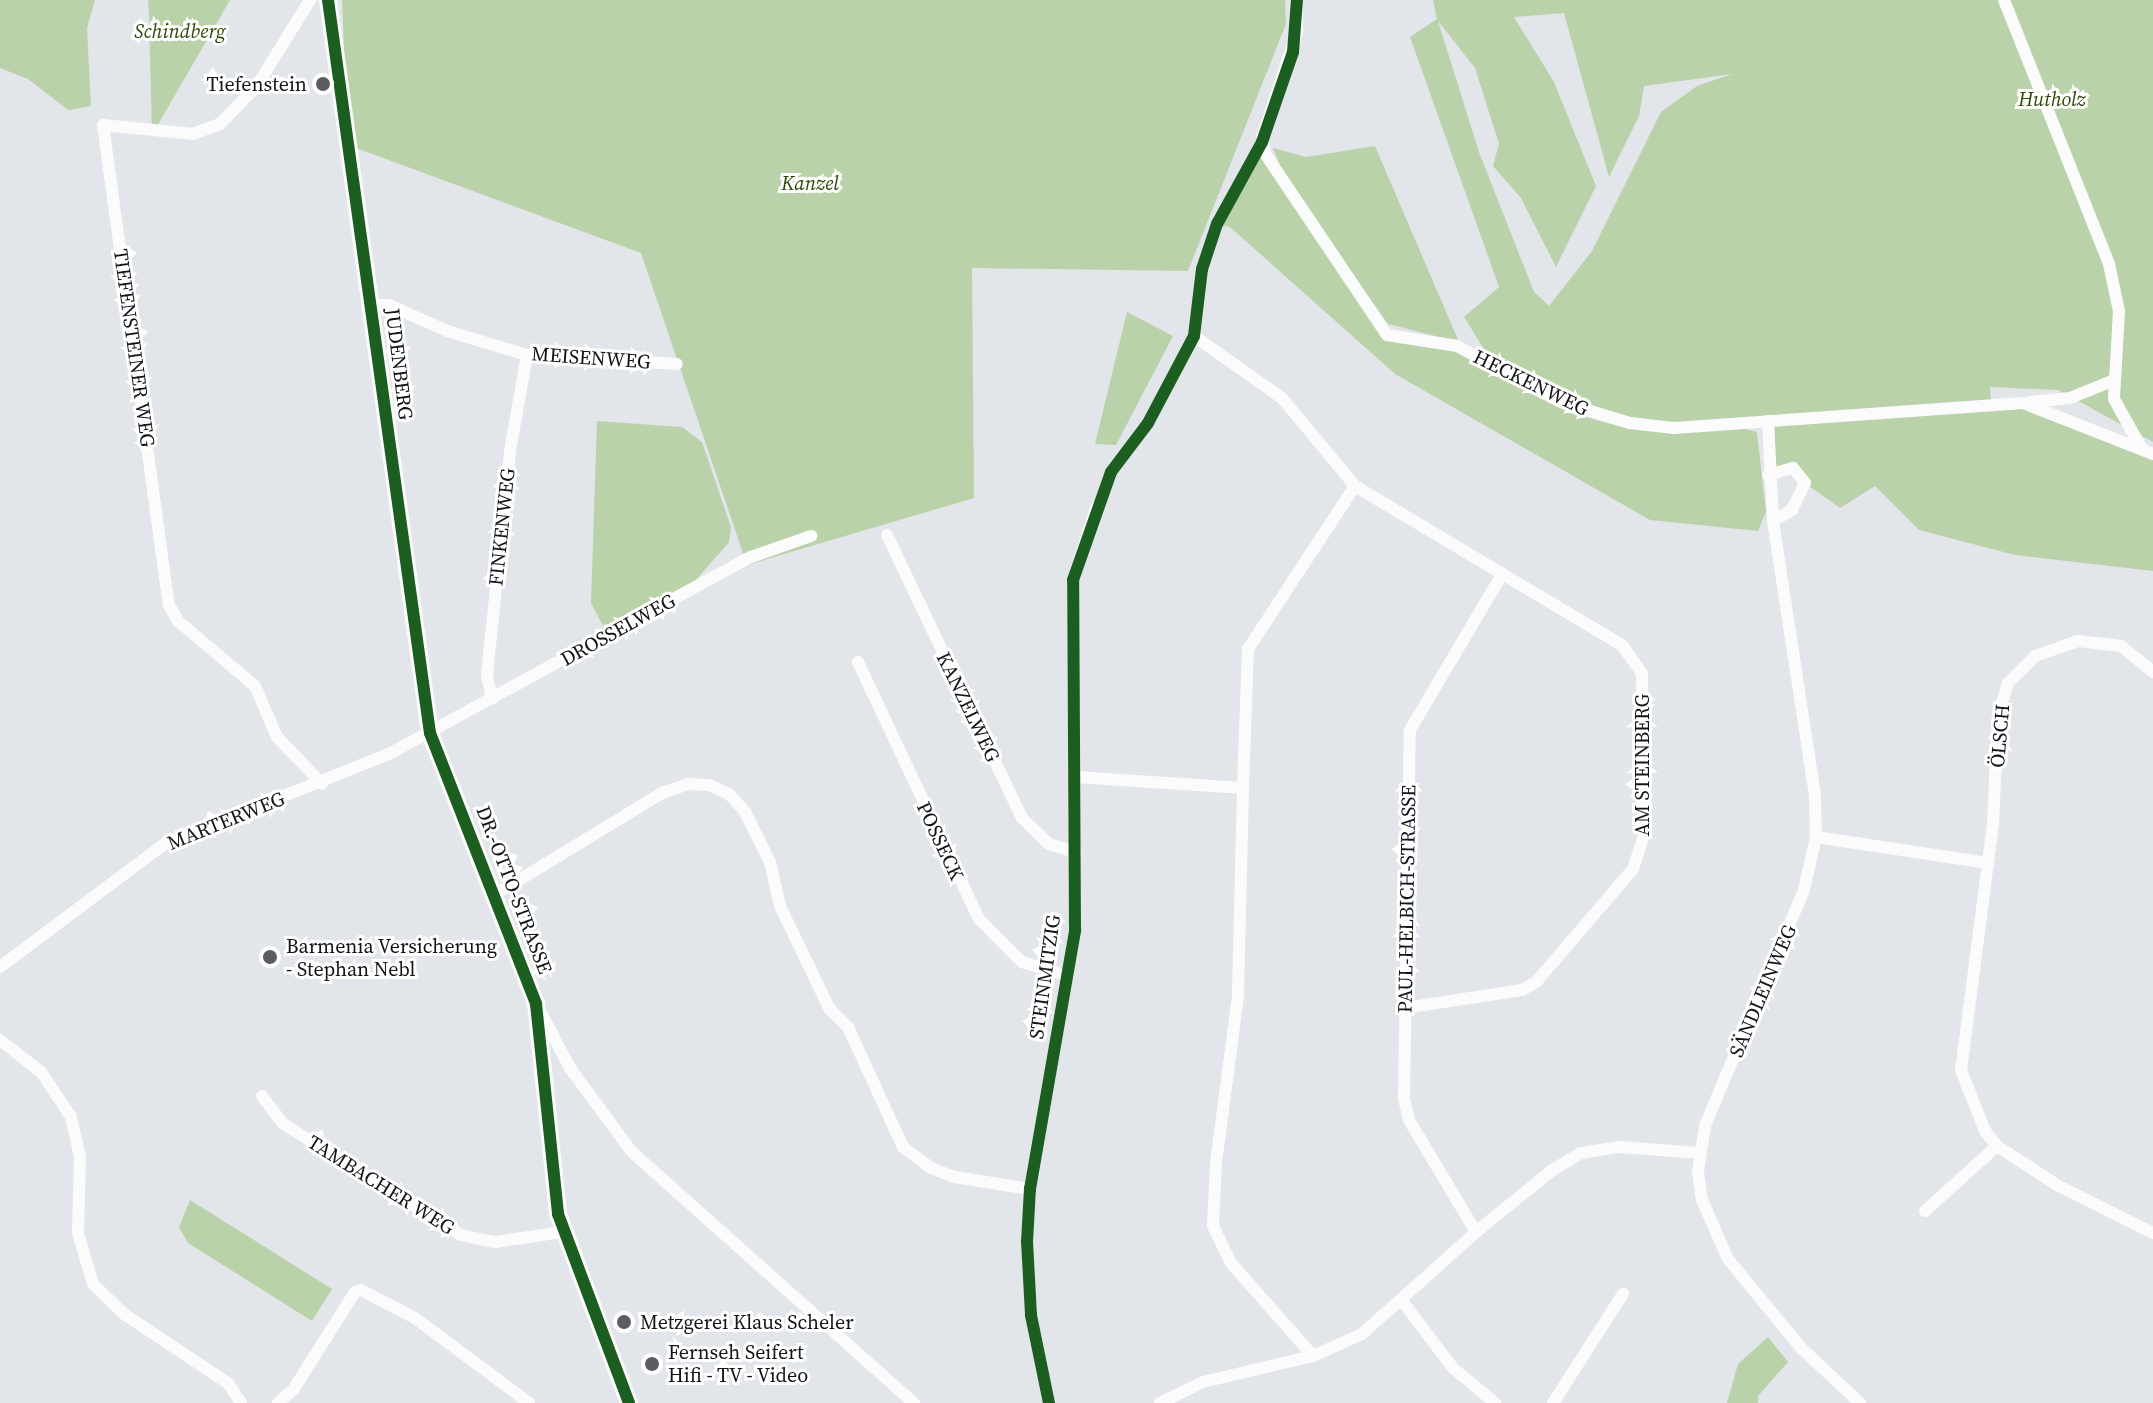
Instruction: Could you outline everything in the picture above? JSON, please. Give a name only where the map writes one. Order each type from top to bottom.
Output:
[{"type":"street","name":"TIEFENSTEINER WEG","points":[[310,0],[256,87],[220,124],[193,134],[103,125],[169,605],[178,621],[255,686],[277,737],[322,784]]},
{"type":"street","name":"JUDENBERG","points":[[328,0],[430,733]]},
{"type":"street","name":"HECKENWEG","points":[[1297,0],[1297,32],[1262,137],[1264,152],[1387,335],[1457,346],[1561,402],[1618,421],[1674,428],[2023,403],[2148,452]]},
{"type":"street","points":[[2004,0],[2109,264],[2119,311],[2119,349],[2112,381],[2117,407],[2148,452]]},
{"type":"street","name":"MEISENWEG","points":[[371,305],[389,305],[447,331],[527,355],[677,364]]},
{"type":"street","name":"AM STEINBERG","points":[[1194,336],[1282,398],[1355,486],[1503,573],[1635,658],[1642,674],[1643,844],[1633,869],[1536,982],[1522,990],[1405,1008]]},
{"type":"street","name":"FINKENWEG","points":[[492,699],[487,675],[508,466],[527,355]]},
{"type":"street","points":[[2023,403],[2070,398],[2112,381]]},
{"type":"street","name":"SÄNDLEINWEG","points":[[1768,421],[1768,475],[1773,521],[1815,797],[1816,837],[1804,890],[1705,1126],[1699,1153],[1702,1200],[1728,1259],[1845,1398],[1860,1403]]},
{"type":"street","points":[[1768,475],[1793,468],[1805,483],[1792,510],[1773,521]]},
{"type":"street","points":[[1313,1356],[1231,1263],[1213,1226],[1216,1162],[1238,996],[1248,649],[1355,486]]},
{"type":"street","name":"STEINMITZIG","points":[[1049,1403],[1027,1270],[1030,1189],[1075,930],[1073,580],[1096,508]]},
{"type":"street","name":"KANZELWEG","points":[[887,535],[1022,818],[1049,844],[1076,852]]},
{"type":"street","name":"DROSSELWEG","points":[[430,733],[751,557],[811,536]]},
{"type":"street","name":"PAUL-HELBICH-STRASSE","points":[[1476,1232],[1409,1120],[1404,1098],[1410,730],[1503,573]]},
{"type":"street","name":"ÖLSCH","points":[[2153,672],[2121,646],[2091,641],[2053,647],[2017,671],[1998,716],[1988,863],[1961,1070],[1985,1131],[1997,1146],[2057,1185],[2153,1233]]},
{"type":"street","name":"POSSECK","points":[[858,662],[979,919],[1022,962],[1068,976]]},
{"type":"street","name":"MARTERWEG","points":[[0,967],[166,843],[322,784],[430,733]]},
{"type":"street","name":"DR.-OTTO-STRASSE","points":[[430,733],[496,894],[536,1004],[568,1065]]},
{"type":"street","points":[[1076,777],[1243,788]]},
{"type":"street","points":[[496,894],[662,793],[688,784],[709,785],[729,794],[745,812],[770,862],[780,906],[829,1008],[848,1027],[903,1147],[955,1177],[1030,1189]]},
{"type":"street","points":[[1816,837],[1988,863]]},
{"type":"street","name":"DR.-OTTO-STRASSE","points":[[536,1004],[544,1060]]},
{"type":"street","points":[[0,1040],[41,1072],[71,1117],[80,1157],[78,1233],[93,1284],[124,1314],[228,1383],[241,1403]]},
{"type":"street","name":"DR.-OTTO-STRASSE","points":[[544,1060],[554,1050],[632,1152],[914,1403]]},
{"type":"street","points":[[544,1060],[551,1177],[563,1232],[629,1403]]},
{"type":"street","name":"TAMBACHER WEG","points":[[262,1096],[282,1123],[461,1235],[495,1242],[563,1232]]},
{"type":"street","points":[[1925,1211],[1997,1146]]},
{"type":"street","points":[[1160,1403],[1203,1382],[1313,1356],[1362,1334],[1403,1302],[1476,1232],[1551,1171],[1581,1153],[1620,1147],[1699,1153]]},
{"type":"street","points":[[278,1403],[293,1390],[355,1292],[361,1290],[415,1318],[529,1403]]},
{"type":"street","points":[[1553,1403],[1623,1294]]},
{"type":"street","points":[[1403,1302],[1453,1368],[1495,1403]]},
{"type":"green space","name":"Schindberg","points":[[0,0],[95,0],[87,28],[91,106],[68,110],[28,79],[0,68]]},
{"type":"green space","name":"Schindberg","points":[[148,0],[230,0],[152,135],[149,13]]},
{"type":"green space","name":"Kanzel","points":[[342,0],[1285,0],[1286,24],[1188,271],[972,268],[974,498],[747,565],[641,253],[348,145]]},
{"type":"green space","name":"Hutholz","points":[[1433,0],[2153,0],[2153,442],[2058,390],[1990,387],[1991,402],[2023,403],[2153,454],[2153,571],[2015,555],[1919,530],[1875,486],[1840,508],[1805,483],[1800,474],[1768,475],[1767,421],[1630,423],[1518,384],[1578,415],[1625,428],[1739,427],[1757,432],[1766,512],[1758,531],[1650,520],[1395,374],[1230,227],[1217,224],[1262,142],[1387,335],[1475,355],[1484,349],[1464,317],[1499,287],[1410,37],[1437,19]],"holes":[[[1564,13],[1609,177],[1639,116],[1644,86],[1732,74],[1697,86],[1661,112],[1592,251],[1549,306],[1534,292],[1479,152],[1438,21],[1475,68],[1499,144],[1493,166],[1521,198],[1556,267],[1596,186],[1554,82],[1514,17]]]},
{"type":"green space","points":[[1375,146],[1459,342],[1388,324],[1285,178],[1273,148],[1306,157]]},
{"type":"green space","points":[[1127,312],[1173,336],[1116,445],[1095,444]]},
{"type":"green space","points":[[597,421],[682,427],[702,442],[731,527],[729,542],[695,581],[604,628],[591,603]]},
{"type":"green space","points":[[190,1200],[332,1289],[312,1321],[188,1243],[179,1227]]},
{"type":"green space","points":[[1768,1337],[1788,1362],[1758,1396],[1758,1403],[1727,1403],[1738,1364]]},
{"type":"cycle path","points":[[328,0],[430,733],[536,1004],[558,1214],[629,1403]]},
{"type":"cycle path","points":[[1049,1403],[1031,1315],[1027,1242],[1030,1189],[1075,930],[1073,580],[1111,472],[1148,423],[1194,336],[1202,269],[1217,224],[1262,142],[1293,52],[1297,0]]},
{"type":"place","name":"Tiefenstein","points":[[323,84]]},
{"type":"place","name":"Barmenia Versicherung - Stephan Nebl","points":[[270,957]]},
{"type":"place","name":"Metzgerei Klaus Scheler","points":[[624,1322]]},
{"type":"place","name":"Fernseh Seifert Hifi - TV - Video","points":[[652,1364]]}]
